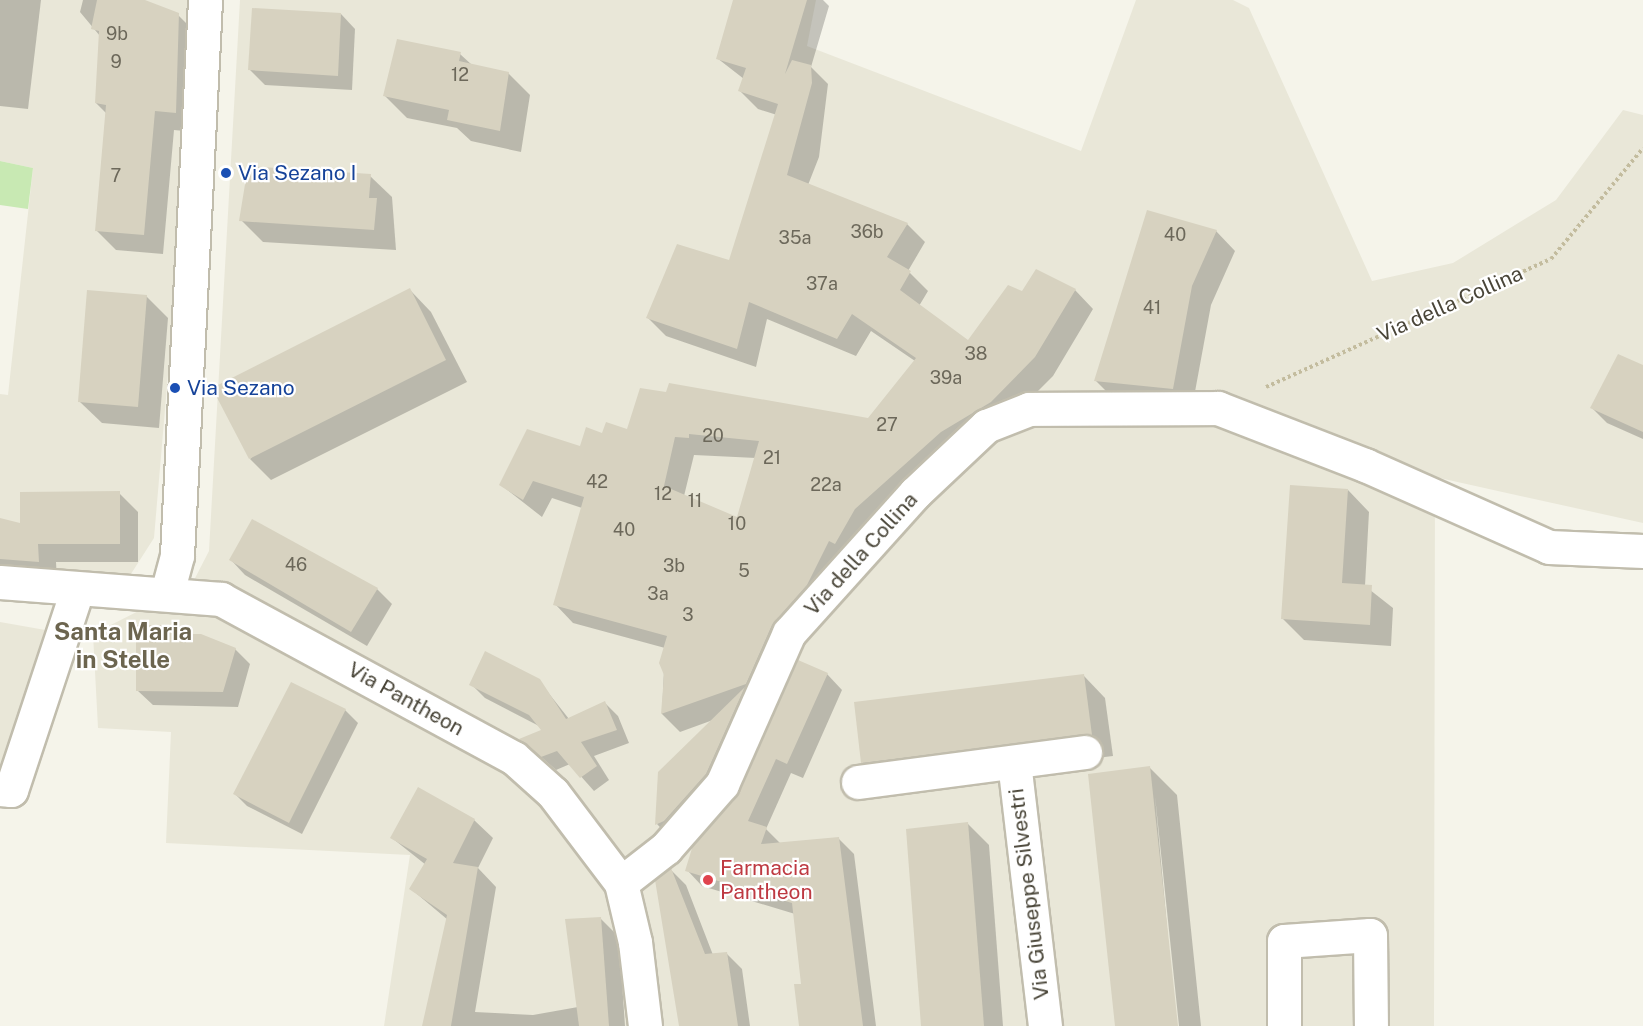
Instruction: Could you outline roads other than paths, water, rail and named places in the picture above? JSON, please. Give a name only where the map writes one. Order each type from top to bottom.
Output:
[{"type":"street","points":[[167,593],[177,555],[205,0]]},
{"type":"street","name":"Via della Collina","points":[[621,883],[666,848],[722,784],[789,633],[915,493],[986,426],[1029,409],[1218,408],[1365,465],[1549,547],[1643,551]]},
{"type":"street","name":"Via Pantheon","points":[[0,582],[77,591],[167,593],[221,599],[243,608],[514,758],[553,793],[621,883],[635,942],[645,1026]]},
{"type":"street","points":[[0,789],[11,790],[77,591]]},
{"type":"street","name":"Via Giuseppe Silvestri","points":[[858,782],[1085,752]]},
{"type":"street","name":"Via Giuseppe Silvestri","points":[[1014,762],[1045,1026]]},
{"type":"street","points":[[1284,1026],[1284,941],[1370,935],[1371,1026]]},
{"type":"place","name":"Via Sezano I","points":[[226,173]]},
{"type":"place","name":"Via Sezano","points":[[175,388]]},
{"type":"place","name":"Farmacia Pantheon","points":[[708,880]]},
{"type":"district","name":"Santa Maria in Stelle","points":[[123,646]]}]
